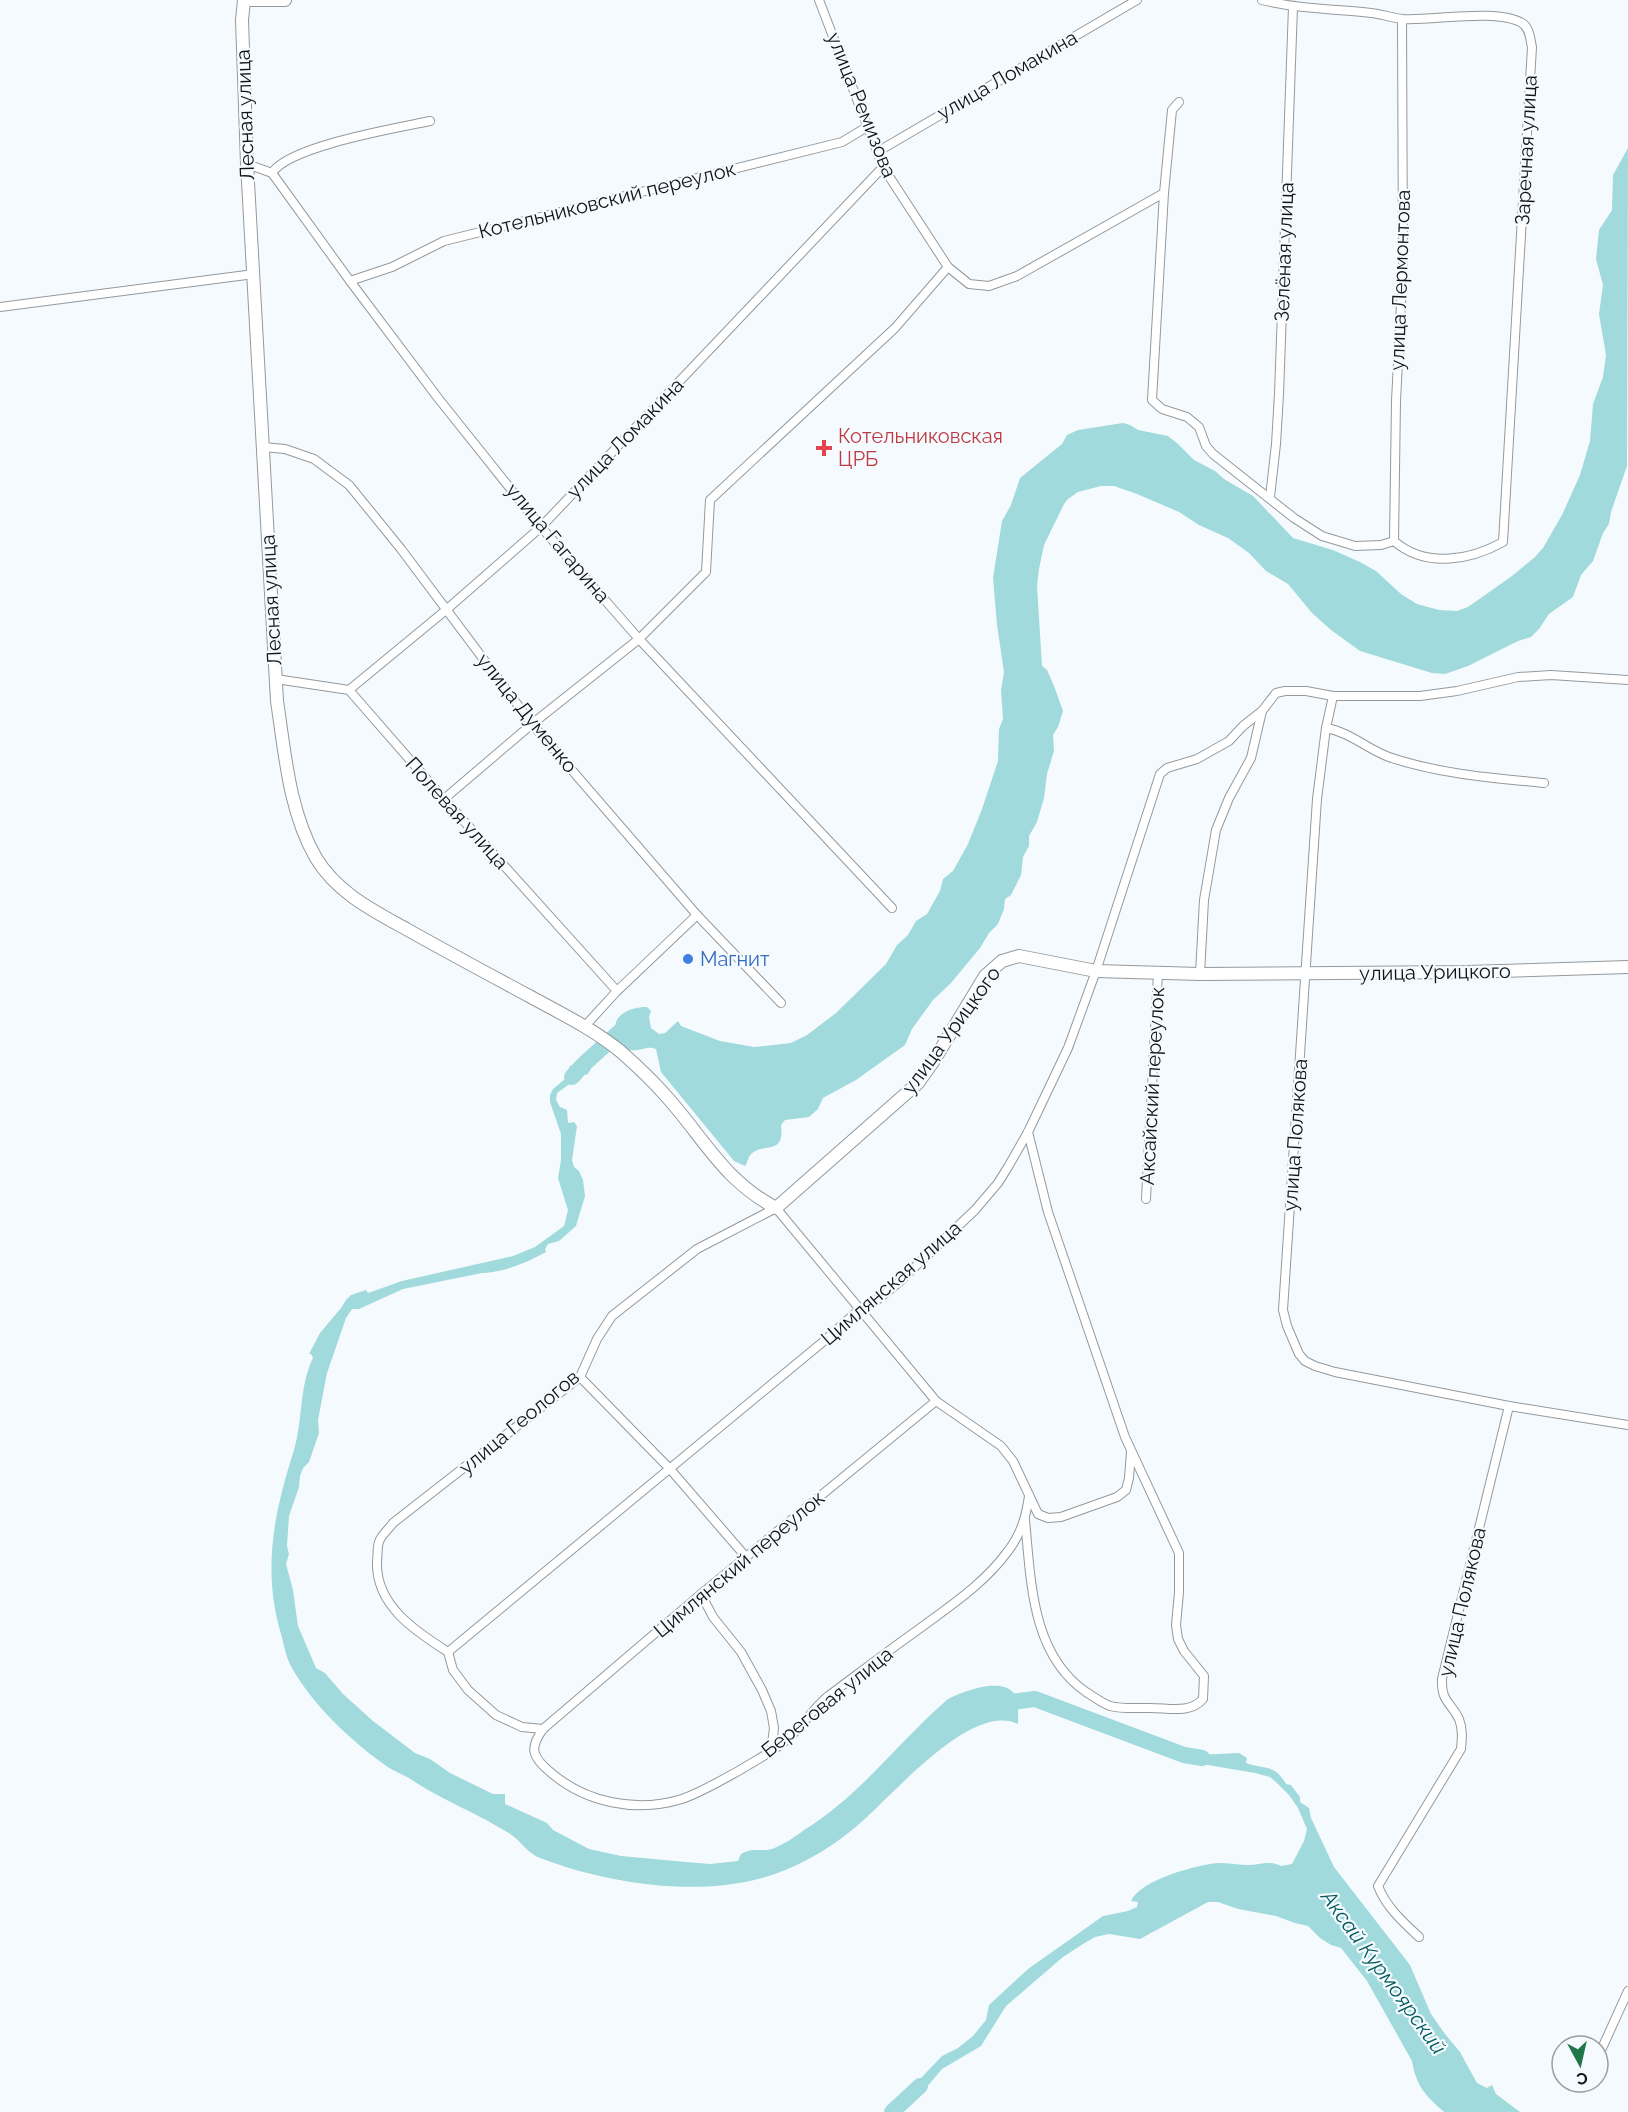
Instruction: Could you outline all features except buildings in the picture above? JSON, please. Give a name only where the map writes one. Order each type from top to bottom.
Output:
[{"type":"street","name":"Лесная улица","points":[[244,0],[242,20],[247,164],[276,679],[287,773],[310,846],[322,868],[351,896],[377,913],[585,1026],[621,1052],[665,1095],[731,1176],[757,1198],[776,1208]]},
{"type":"street","points":[[251,0],[271,2],[285,0]]},
{"type":"street","name":"улица Ремизова","points":[[819,0],[883,167],[948,267]]},
{"type":"street","name":"улица Ломакина","points":[[877,152],[1137,0]]},
{"type":"street","name":"Заречная улица","points":[[1262,0],[1293,7],[1376,13],[1402,19],[1491,17],[1512,19],[1524,24],[1529,34],[1532,48],[1503,542],[1475,554],[1431,559],[1404,550],[1394,541]]},
{"type":"street","name":"Зелёная улица","points":[[1270,497],[1276,444],[1293,7]]},
{"type":"street","name":"улица Лермонтова","points":[[1394,541],[1396,401],[1402,264],[1402,19]]},
{"type":"street","points":[[1179,102],[1172,110],[1164,193],[1152,400],[1162,409],[1187,417],[1198,427],[1206,446],[1213,454],[1294,518],[1322,537],[1355,546],[1381,545],[1394,541]]},
{"type":"street","points":[[247,164],[272,172],[276,166],[286,160],[314,148],[430,121]]},
{"type":"street","name":"Котельниковский переулок","points":[[350,281],[392,267],[444,241],[842,142],[867,127]]},
{"type":"street","name":"улица Ломакина","points":[[350,690],[446,610],[541,526],[883,167]]},
{"type":"street","name":"улица Гагарина","points":[[272,172],[438,398],[541,526],[639,639],[892,908]]},
{"type":"street","points":[[444,799],[532,724],[639,639],[706,572],[710,500],[896,328],[948,267],[969,284],[989,286],[1017,276],[1164,193]]},
{"type":"street","points":[[0,307],[254,274]]},
{"type":"street","name":"улица Думенко","points":[[264,447],[285,449],[314,459],[349,485],[532,724],[697,915],[781,1003]]},
{"type":"street","name":"Цимлянская улица","points":[[448,1652],[825,1341],[860,1309],[877,1300],[898,1283],[975,1210],[998,1183],[1028,1132],[1068,1048],[1096,971],[1160,774],[1167,768],[1197,759],[1228,741],[1262,711],[1276,693],[1285,690],[1333,696],[1420,696],[1457,691],[1518,677],[1551,675],[1628,680]]},
{"type":"street","points":[[276,679],[350,690]]},
{"type":"street","name":"Полевая улица","points":[[350,690],[444,799],[617,991]]},
{"type":"street","name":"улица Полякова","points":[[1333,696],[1326,728],[1317,799],[1283,1310],[1293,1341],[1305,1361],[1335,1372],[1509,1406],[1628,1425]]},
{"type":"street","points":[[1200,974],[1204,900],[1216,830],[1229,798],[1251,758],[1262,711]]},
{"type":"street","points":[[1326,728],[1345,734],[1386,756],[1426,767],[1497,779],[1544,783]]},
{"type":"street","points":[[585,1026],[617,991],[697,915]]},
{"type":"street","name":"улица Урицкого","points":[[776,1208],[918,1083],[986,976],[995,966],[1008,958],[1019,956],[1096,971],[1200,974],[1306,975],[1628,968]]},
{"type":"street","name":"Аксайский переулок","points":[[1146,1199],[1158,973]]},
{"type":"street","points":[[1025,1520],[1036,1612],[1042,1634],[1065,1673],[1080,1688],[1110,1706],[1180,1710],[1198,1705],[1203,1699],[1204,1676],[1184,1651],[1178,1639],[1176,1625],[1179,1553],[1131,1452],[1048,1212],[1028,1132]]},
{"type":"street","points":[[776,1208],[936,1401],[1001,1446],[1013,1461],[1038,1514],[1048,1518],[1061,1517],[1117,1497],[1126,1490],[1130,1478],[1131,1452]]},
{"type":"street","name":"улица Геологов","points":[[448,1652],[419,1634],[397,1614],[384,1594],[377,1568],[378,1542],[393,1523],[580,1377],[597,1339],[612,1316],[697,1248],[776,1208]]},
{"type":"street","points":[[580,1377],[670,1469],[746,1557]]},
{"type":"street","name":"Цимлянский переулок","points":[[543,1729],[701,1594],[936,1401]]},
{"type":"street","name":"улица Полякова","points":[[1419,1937],[1392,1910],[1381,1895],[1378,1886],[1461,1749],[1462,1729],[1455,1712],[1443,1698],[1442,1679],[1509,1406]]},
{"type":"street","name":"Береговая улица","points":[[543,1729],[533,1742],[537,1759],[543,1767],[575,1790],[591,1798],[615,1803],[662,1803],[684,1798],[770,1752],[793,1734],[827,1697],[962,1597],[1009,1551],[1025,1520],[1029,1496]]},
{"type":"street","points":[[701,1594],[713,1617],[741,1652],[766,1700],[774,1728],[770,1752]]},
{"type":"street","points":[[448,1652],[453,1670],[468,1690],[496,1715],[522,1727],[543,1729]]},
{"type":"street","points":[[1608,2034],[1628,1990]]},
{"type":"water","points":[[1628,148],[1627,466],[1609,524],[1603,533],[1593,561],[1581,575],[1573,597],[1549,614],[1531,637],[1518,641],[1468,666],[1445,674],[1432,673],[1360,651],[1331,630],[1312,613],[1288,584],[1266,571],[1249,553],[1228,538],[1199,525],[1179,512],[1114,486],[1101,486],[1078,492],[1064,504],[1044,545],[1037,586],[1042,666],[1047,670],[1063,711],[1053,735],[1054,751],[1047,774],[1044,798],[1037,822],[1029,836],[1029,846],[1023,857],[1021,875],[1011,895],[1005,899],[998,924],[951,983],[933,1000],[912,1029],[905,1045],[856,1080],[823,1098],[818,1109],[809,1117],[785,1120],[781,1125],[780,1141],[777,1145],[751,1154],[745,1166],[734,1161],[661,1072],[656,1049],[629,1050],[622,1045],[615,1027],[618,1018],[627,1011],[647,1007],[651,1011],[649,1017],[651,1028],[659,1034],[665,1033],[678,1021],[681,1026],[720,1041],[754,1047],[791,1043],[807,1035],[836,1013],[886,964],[897,945],[908,935],[916,921],[927,914],[940,891],[943,879],[953,871],[968,844],[998,761],[999,729],[1003,719],[1001,690],[1004,672],[993,578],[1002,521],[1011,505],[1020,478],[1062,444],[1067,435],[1078,430],[1123,423],[1130,425],[1138,430],[1168,436],[1194,460],[1253,496],[1293,538],[1333,550],[1360,562],[1376,571],[1401,594],[1417,604],[1439,610],[1457,611],[1468,607],[1512,576],[1543,548],[1562,515],[1580,475],[1590,441],[1593,404],[1603,377],[1606,355],[1599,314],[1603,285],[1596,259],[1599,230],[1612,210],[1613,175]]},
{"type":"water","points":[[580,1058],[589,1062],[591,1069],[587,1075],[581,1071],[575,1080],[557,1093],[556,1100],[560,1107],[567,1110],[568,1123],[574,1122],[577,1126],[572,1160],[583,1180],[585,1196],[576,1226],[559,1241],[548,1244],[546,1252],[523,1263],[499,1271],[403,1289],[359,1309],[352,1309],[346,1318],[327,1373],[318,1420],[319,1433],[309,1462],[303,1468],[300,1476],[299,1487],[289,1516],[287,1546],[289,1554],[286,1564],[293,1590],[298,1626],[316,1668],[325,1673],[343,1694],[373,1721],[415,1753],[493,1794],[505,1794],[505,1804],[547,1823],[553,1830],[589,1849],[621,1856],[710,1864],[738,1861],[741,1854],[745,1852],[776,1847],[797,1835],[843,1801],[948,1699],[973,1689],[993,1686],[1010,1689],[1015,1695],[1018,1705],[1018,1724],[998,1721],[977,1727],[954,1740],[930,1757],[868,1816],[841,1838],[818,1854],[793,1867],[754,1880],[701,1887],[646,1884],[591,1874],[536,1856],[507,1832],[389,1767],[346,1733],[321,1708],[300,1682],[288,1660],[275,1610],[271,1564],[276,1519],[297,1439],[305,1380],[313,1358],[309,1354],[320,1333],[351,1295],[366,1290],[368,1293],[402,1281],[513,1256],[535,1247],[564,1226],[568,1210],[558,1178],[561,1134],[550,1102],[550,1095],[553,1089],[565,1079],[570,1066],[578,1063]]},
{"type":"water","points":[[1182,1752],[1196,1755],[1239,1753],[1247,1758],[1246,1763],[1269,1768],[1282,1777],[1286,1784],[1291,1785],[1300,1797],[1300,1802],[1309,1808],[1311,1818],[1334,1867],[1410,1965],[1431,2014],[1460,2052],[1477,2083],[1487,2088],[1492,2085],[1496,2094],[1520,2112],[1444,2112],[1423,2090],[1416,2077],[1412,2061],[1367,1981],[1341,1948],[1320,1938],[1308,1926],[1218,1902],[1208,1902],[1140,1939],[1109,1934],[1095,1937],[1083,1944],[1063,1957],[1006,2006],[981,2046],[942,2069],[926,2088],[909,2100],[899,2101],[942,2056],[958,2048],[973,2036],[986,2020],[989,2005],[1028,1969],[1103,1916],[1137,1907],[1138,1902],[1131,1901],[1146,1886],[1171,1874],[1210,1864],[1269,1863],[1281,1866],[1292,1864],[1304,1841],[1307,1829],[1298,1808],[1289,1795],[1270,1777],[1178,1760]]},
{"type":"waterway","points":[[572,1077],[625,1027],[633,1030]]},
{"type":"waterway","points":[[996,1704],[1035,1699],[1184,1755],[1202,1758]]},
{"type":"waterway","name":"Аксай Курмоярский","points":[[892,2112],[920,2086]]},
{"type":"place","name":"Котельниковская ЦРБ","points":[[824,448]]},
{"type":"place","name":"Магнит","points":[[688,959]]}]
